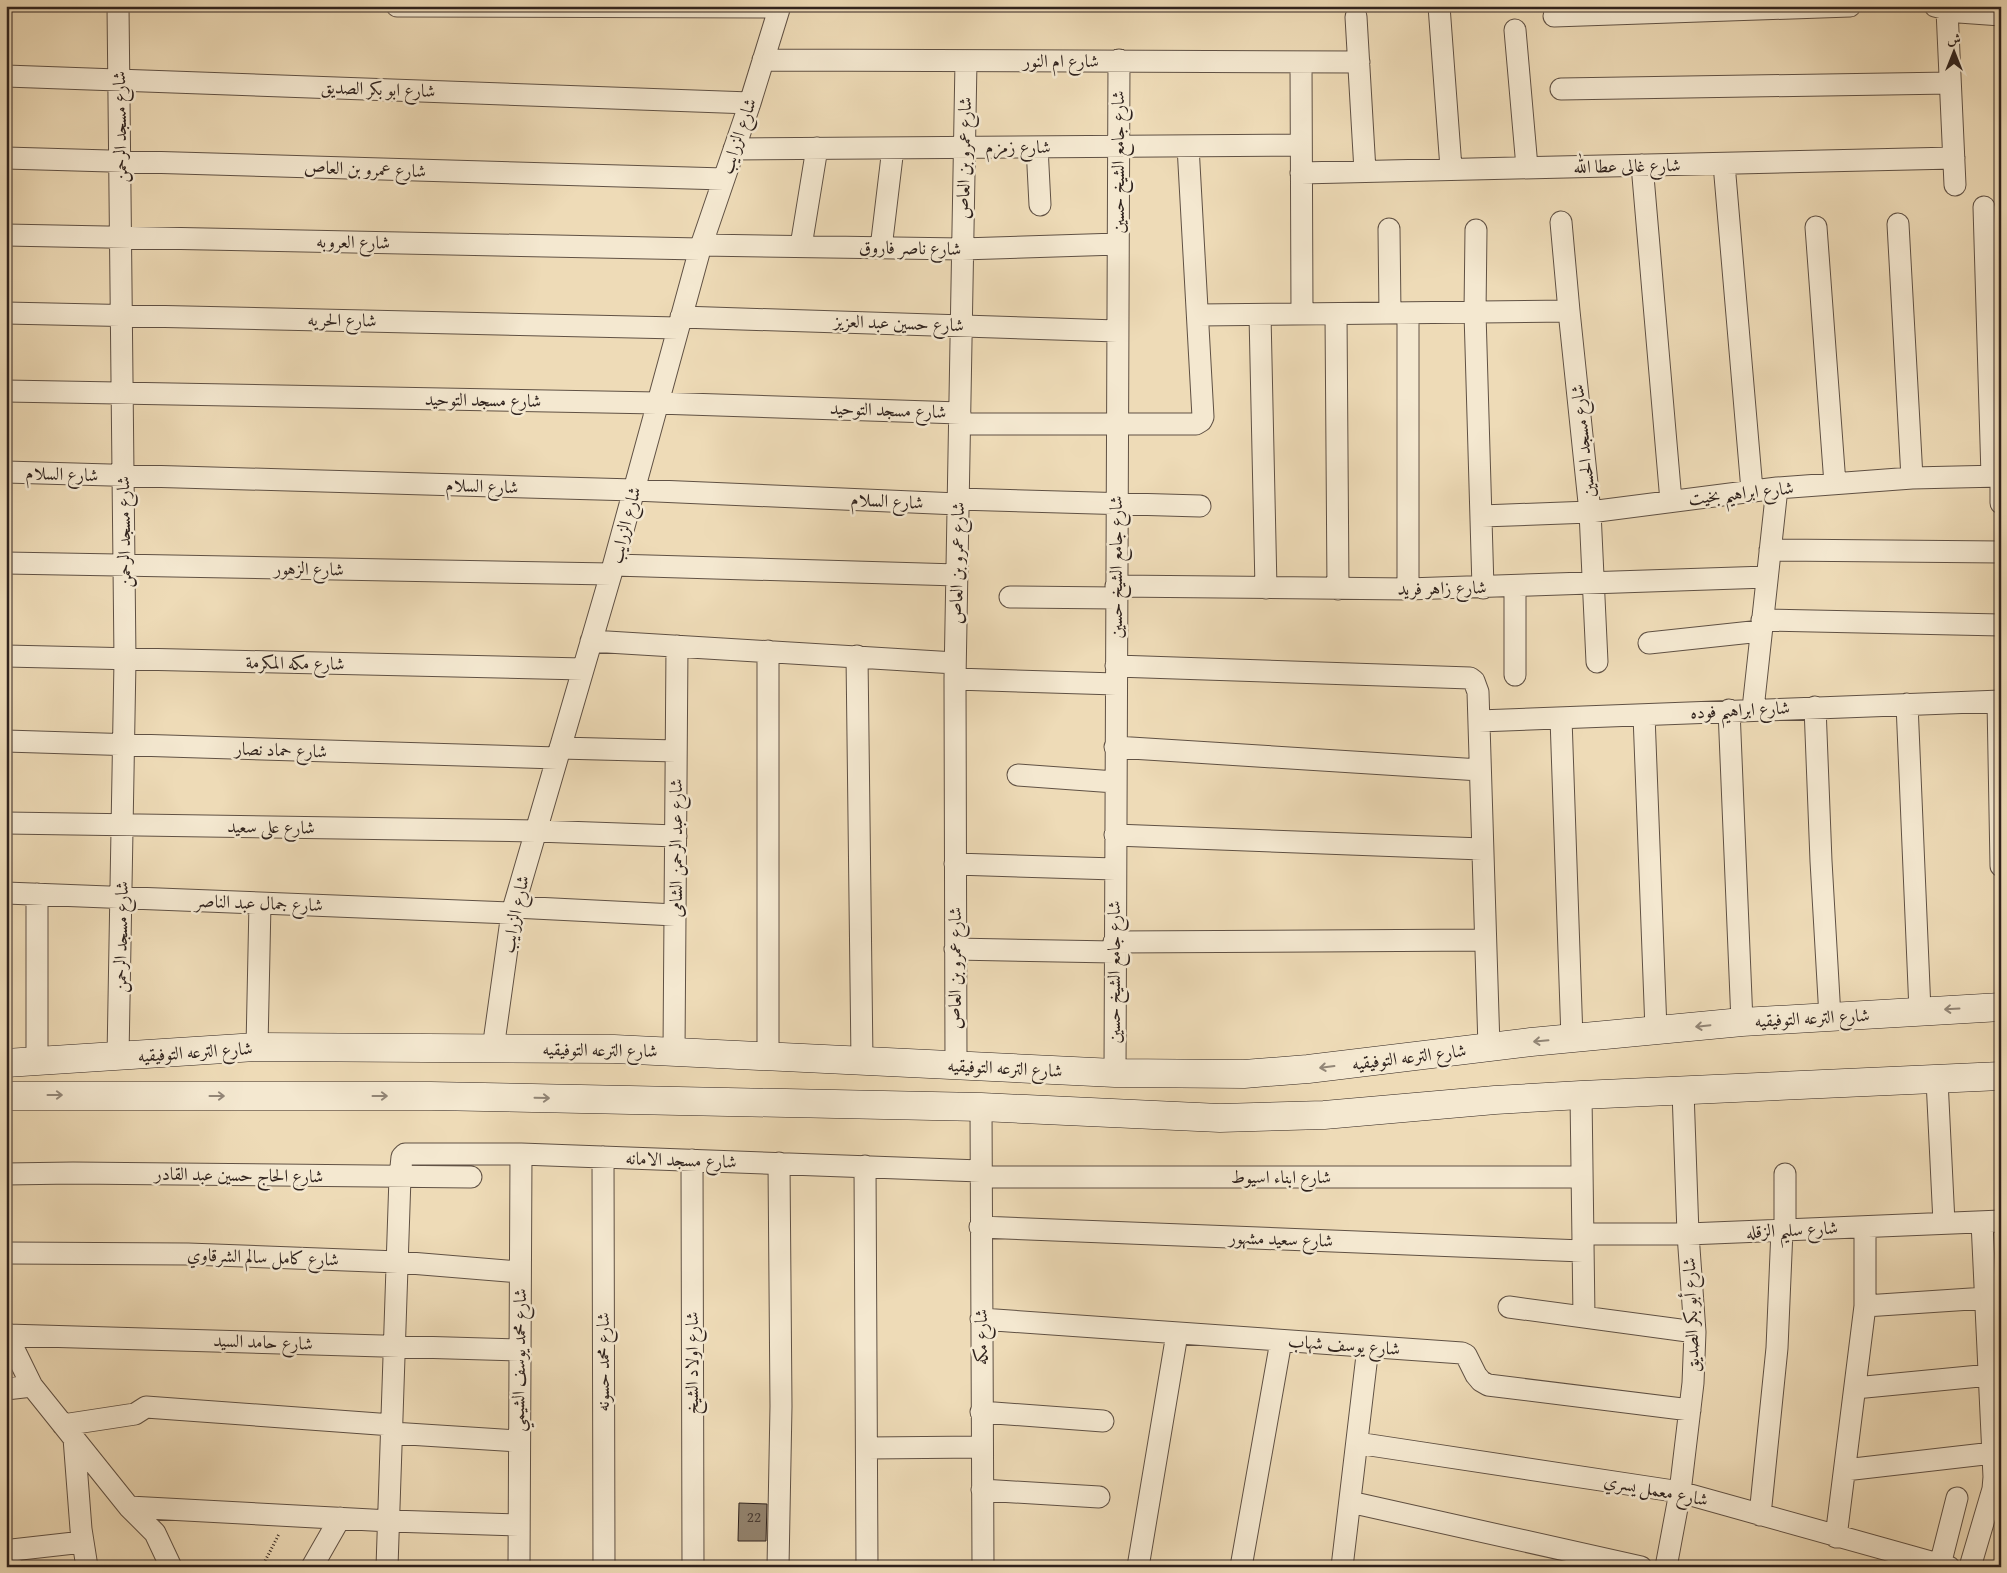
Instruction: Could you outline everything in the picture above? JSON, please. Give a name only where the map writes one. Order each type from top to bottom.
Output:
[{"type":"main road","name":"شارع الترعه التوفيقيه","points":[[6,1063],[257,1047],[493,1049],[674,1051],[1114,1073],[1244,1074],[1308,1069],[1490,1047],[1742,1022],[2001,1007]]},
{"type":"main road","points":[[12,1100],[431,1096],[981,1107],[1220,1118],[1324,1115],[1495,1100],[1581,1095],[2001,1076]]},
{"type":"street","name":"شارع مسجد الرحمن","points":[[118,6],[122,238],[125,660],[118,1057]]},
{"type":"street","points":[[397,6],[445,8],[780,7]]},
{"type":"street","points":[[1439,6],[1451,168]]},
{"type":"street","name":"شارع الزرايب","points":[[493,1049],[513,910],[613,570],[656,403],[701,247],[750,103],[780,7]]},
{"type":"street","points":[[1554,16],[1746,8],[1840,7]]},
{"type":"street","points":[[1955,185],[1950,83],[1941,8],[2001,15]]},
{"type":"street","points":[[1356,18],[1365,171]]},
{"type":"street","points":[[1515,30],[1527,167]]},
{"type":"street","name":"شارع ام النور","points":[[763,60],[1359,62]]},
{"type":"street","name":"شارع جامع الشيخ حسين","points":[[1114,1073],[1119,60]]},
{"type":"street","name":"شارع عمرو بن العاص","points":[[956,1065],[955,671],[966,61]]},
{"type":"street","points":[[1301,62],[1302,314]]},
{"type":"street","name":"شارع ابو بكر الصديق","points":[[6,76],[750,103]]},
{"type":"street","points":[[1561,89],[1950,83]]},
{"type":"street","name":"شارع زمزم","points":[[734,149],[1301,145]]},
{"type":"street","points":[[1188,146],[1198,315],[1569,312]]},
{"type":"street","points":[[1037,147],[1040,205]]},
{"type":"street","points":[[801,246],[817,148]]},
{"type":"street","points":[[881,248],[893,148]]},
{"type":"street","name":"شارع عمرو بن العاص","points":[[6,158],[724,179]]},
{"type":"street","name":"شارع غالى عطا الله","points":[[1301,173],[1451,168],[1954,158]]},
{"type":"street","points":[[1724,164],[1752,490]]},
{"type":"street","points":[[1642,165],[1671,500]]},
{"type":"street","points":[[1984,207],[2001,503]]},
{"type":"street","name":"شارع مسجد الحسين","points":[[1561,222],[1590,512],[1597,662]]},
{"type":"street","points":[[1898,224],[1912,478]]},
{"type":"street","points":[[1816,228],[1835,484]]},
{"type":"street","points":[[1389,229],[1399,313],[1408,589]]},
{"type":"street","points":[[1476,230],[1475,312],[1483,588]]},
{"type":"street","name":"شارع العروبه","points":[[6,235],[701,247]]},
{"type":"street","name":"شارع ناصر فاروق","points":[[701,247],[801,246],[962,249],[1118,244]]},
{"type":"street","name":"شارع الحريه","points":[[6,313],[680,322]]},
{"type":"street","points":[[1260,314],[1266,588]]},
{"type":"street","points":[[1336,314],[1338,589]]},
{"type":"street","name":"شارع مسجد التوحيد","points":[[6,391],[656,403],[960,418],[1117,424],[1196,424],[1203,417],[1198,315]]},
{"type":"street","name":"شارع حسين عبد العزيز","points":[[680,322],[961,325],[1118,331]]},
{"type":"street","name":"شارع السلام","points":[[6,472],[634,490],[958,502]]},
{"type":"street","name":"شارع ابراهيم بخيت","points":[[1482,516],[1590,512],[1671,500],[1777,488],[1912,478],[1998,476]]},
{"type":"street","points":[[1753,710],[1777,488]]},
{"type":"street","points":[[958,502],[1200,506]]},
{"type":"street","points":[[1770,550],[2001,552]]},
{"type":"street","name":"شارع الزهور","points":[[6,563],[957,575]]},
{"type":"street","name":"شارع زاهر فريد","points":[[1010,597],[1266,588],[1483,588],[1767,578]]},
{"type":"street","points":[[1515,586],[1515,675]]},
{"type":"street","points":[[1649,643],[1762,626],[2001,625]]},
{"type":"street","points":[[591,641],[857,656],[955,671],[1116,675],[1470,678],[1478,692],[1490,1047]]},
{"type":"street","name":"شارع عبد الرحمن الشامى","points":[[674,1051],[677,646]]},
{"type":"street","points":[[768,651],[768,1056]]},
{"type":"street","name":"شارع مكه المكرمة","points":[[6,656],[583,669]]},
{"type":"street","points":[[857,656],[862,1060]]},
{"type":"street","points":[[1999,701],[2001,866]]},
{"type":"street","name":"شارع ابراهيم فوده","points":[[1479,721],[1999,701]]},
{"type":"street","points":[[1907,704],[1920,1011]]},
{"type":"street","points":[[1815,707],[1830,1017]]},
{"type":"street","points":[[1729,710],[1742,1022]]},
{"type":"street","points":[[1644,714],[1656,1030]]},
{"type":"street","points":[[1561,718],[1572,1039]]},
{"type":"street","name":"شارع حماد نصار","points":[[6,741],[124,746],[558,753],[676,751]]},
{"type":"street","points":[[1115,747],[1480,770]]},
{"type":"street","points":[[1018,775],[1115,782]]},
{"type":"street","name":"شارع على سعيد","points":[[6,822],[536,831],[676,836]]},
{"type":"street","points":[[1115,835],[1482,849]]},
{"type":"street","points":[[955,864],[1114,869]]},
{"type":"street","name":"شارع جمال عبد الناصر","points":[[6,892],[260,903],[675,915]]},
{"type":"street","points":[[37,894],[37,1061]]},
{"type":"street","points":[[257,1047],[260,903]]},
{"type":"street","points":[[955,950],[1485,940]]},
{"type":"street","points":[[1937,1080],[1944,1223]]},
{"type":"street","name":"شارع أبو بكر الصديق","points":[[1666,1567],[1680,1492],[1693,1383],[1695,1332],[1688,1234],[1683,1091]]},
{"type":"street","points":[[1581,1095],[1584,1317]]},
{"type":"street","name":"شارع مكه","points":[[981,1107],[980,1227],[983,1567]]},
{"type":"street","name":"شارع مسجد الامانه","points":[[400,1177],[402,1157],[409,1153],[521,1154],[864,1166],[980,1174]]},
{"type":"street","name":"شارع محمد يوسف الشيمي","points":[[519,1567],[518,1441],[521,1154]]},
{"type":"street","name":"شارع محمد حسونه","points":[[603,1157],[604,1567]]},
{"type":"street","name":"شارع اولاد الشيخ","points":[[692,1160],[692,1567]]},
{"type":"street","points":[[778,1567],[781,1406],[779,1163]]},
{"type":"street","points":[[864,1166],[867,1567]]},
{"type":"street","name":"شارع الحاج حسين عبد القادر","points":[[6,1174],[471,1177]]},
{"type":"street","name":"شارع ابناء اسيوط","points":[[980,1174],[1582,1177]]},
{"type":"street","points":[[1760,1515],[1777,1348],[1785,1174]]},
{"type":"street","points":[[387,1567],[400,1177]]},
{"type":"street","points":[[1970,1567],[1993,1489],[1994,1453],[1986,1298],[1992,1221]]},
{"type":"street","name":"شارع سليم الزقله","points":[[1583,1242],[1688,1234],[1992,1221]]},
{"type":"street","name":"شارع سعيد مشهور","points":[[980,1227],[1583,1242]]},
{"type":"street","points":[[1836,1536],[1865,1306],[1865,1227]]},
{"type":"street","name":"شارع كامل سالم الشرقاوي","points":[[6,1253],[188,1254],[398,1262],[520,1272]]},
{"type":"street","points":[[1865,1306],[1986,1298]]},
{"type":"street","points":[[1509,1307],[1695,1332]]},
{"type":"street","name":"شارع يوسف شهاب","points":[[981,1319],[1462,1353],[1466,1355],[1481,1381],[1488,1385],[1690,1410]]},
{"type":"street","points":[[6,1334],[32,1386],[129,1507],[154,1534],[171,1567]]},
{"type":"street","name":"شارع حامد السيد","points":[[6,1334],[520,1350]]},
{"type":"street","points":[[1138,1567],[1177,1334]]},
{"type":"street","points":[[1241,1567],[1281,1341]]},
{"type":"street","points":[[1342,1567],[1368,1347]]},
{"type":"street","points":[[1855,1388],[1990,1375]]},
{"type":"street","points":[[6,1389],[32,1386]]},
{"type":"street","points":[[68,1432],[135,1414],[146,1407],[518,1441]]},
{"type":"street","points":[[981,1412],[1103,1421]]},
{"type":"street","points":[[68,1432],[87,1567]]},
{"type":"street","name":"شارع معمل يسري","points":[[1357,1443],[1680,1492],[1944,1566]]},
{"type":"street","points":[[867,1448],[982,1447]]},
{"type":"street","points":[[1845,1470],[1994,1453]]},
{"type":"street","points":[[982,1490],[1099,1497]]},
{"type":"street","points":[[1944,1566],[1957,1498]]},
{"type":"street","points":[[1350,1502],[1641,1567]]},
{"type":"street","points":[[129,1507],[390,1521],[519,1525]]},
{"type":"street","points":[[312,1567],[340,1518]]},
{"type":"street","points":[[9,1567],[12,1550],[83,1542]]},
{"type":"path","points":[[262,1567],[289,1515]]},
{"type":"building","points":[[739,1503],[767,1504],[766,1541],[738,1541]]}]
